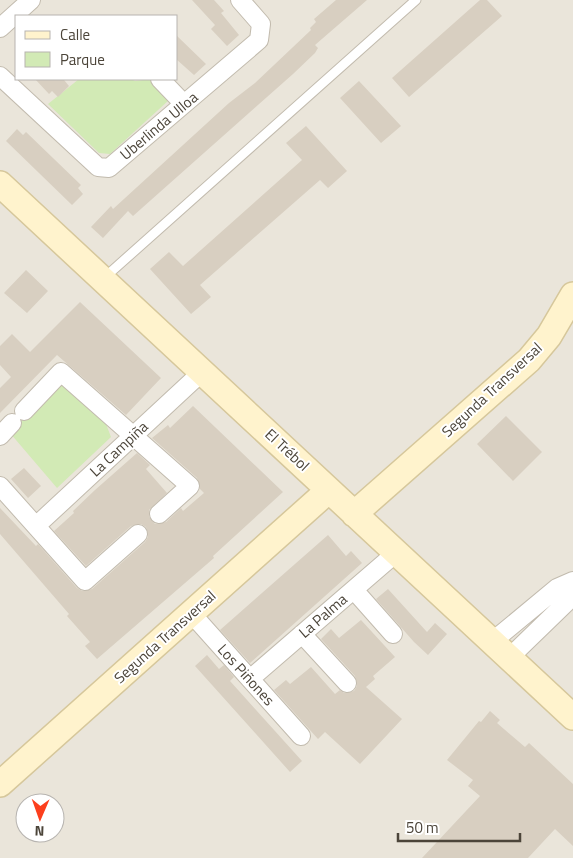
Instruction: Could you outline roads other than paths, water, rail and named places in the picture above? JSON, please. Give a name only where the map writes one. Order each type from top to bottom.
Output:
[{"type":"main road","name":"El Trébol","points":[[0,184],[573,717]]},
{"type":"main road","name":"Segunda Transversal","points":[[354,514],[529,360],[549,336],[573,295]]},
{"type":"main road","name":"Segunda Transversal","points":[[0,784],[329,490]]},
{"type":"street","points":[[0,28],[31,0]]},
{"type":"street","name":"Uberlinda Ulloa","points":[[0,76],[98,166],[109,168],[259,40],[261,24],[240,0]]},
{"type":"street","points":[[161,80],[184,104]]},
{"type":"street","points":[[0,436],[61,372],[190,486],[159,514]]},
{"type":"street","name":"La Campiña","points":[[36,526],[202,372]]},
{"type":"street","points":[[0,486],[85,581],[138,534]]},
{"type":"street","name":"La Palma","points":[[250,679],[396,553]]},
{"type":"street","points":[[501,649],[558,588],[573,581]]},
{"type":"street","points":[[354,590],[393,634]]},
{"type":"street","points":[[501,649],[573,596]]},
{"type":"street","name":"Los Piñones","points":[[191,613],[301,736]]},
{"type":"street","points":[[302,634],[347,683]]},
{"type":"lane","points":[[102,280],[416,0]]}]
